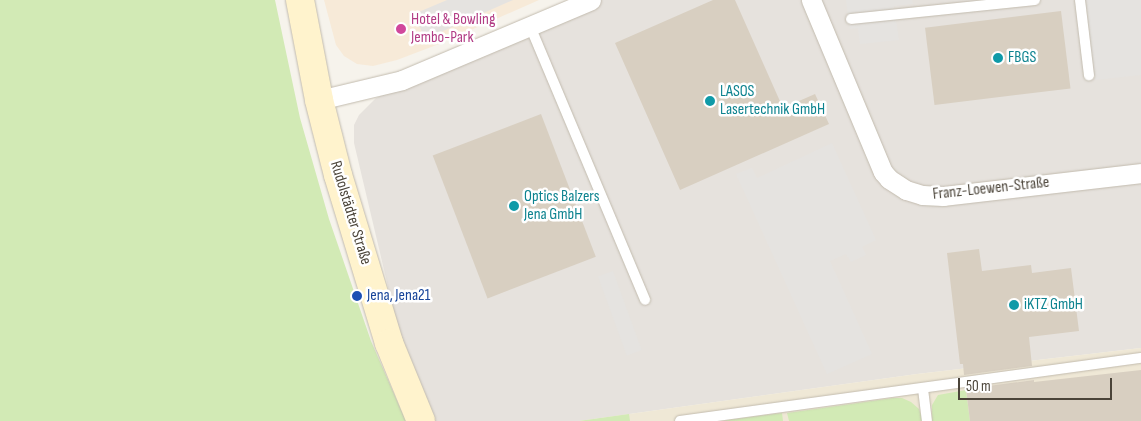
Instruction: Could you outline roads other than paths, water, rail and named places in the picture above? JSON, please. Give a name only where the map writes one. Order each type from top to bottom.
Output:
[{"type":"street","name":"Rudolstädter Straße","points":[[300,0],[319,100],[338,175],[389,343],[421,421]]},
{"type":"street","name":"Franz-Loewen-Straße","points":[[811,0],[883,172],[889,179],[906,190],[922,195],[943,196],[1141,173]]},
{"type":"street","points":[[319,100],[402,80],[589,1]]},
{"type":"lane","points":[[851,19],[1034,0]]},
{"type":"lane","points":[[1080,0],[1088,75]]},
{"type":"lane","points":[[530,26],[645,300]]},
{"type":"lane","points":[[680,421],[1141,358]]},
{"type":"lane","points":[[923,389],[927,421]]},
{"type":"place","name":"Hotel & Bowling Jembo-Park","points":[[401,29]]},
{"type":"place","name":"FBGS","points":[[998,58]]},
{"type":"place","name":"LASOS Lasertechnik GmbH","points":[[710,101]]},
{"type":"place","name":"Optics Balzers Jena GmbH","points":[[514,206]]},
{"type":"place","name":"Jena, Jena21","points":[[357,296]]},
{"type":"place","name":"iKTZ GmbH","points":[[1014,305]]}]
